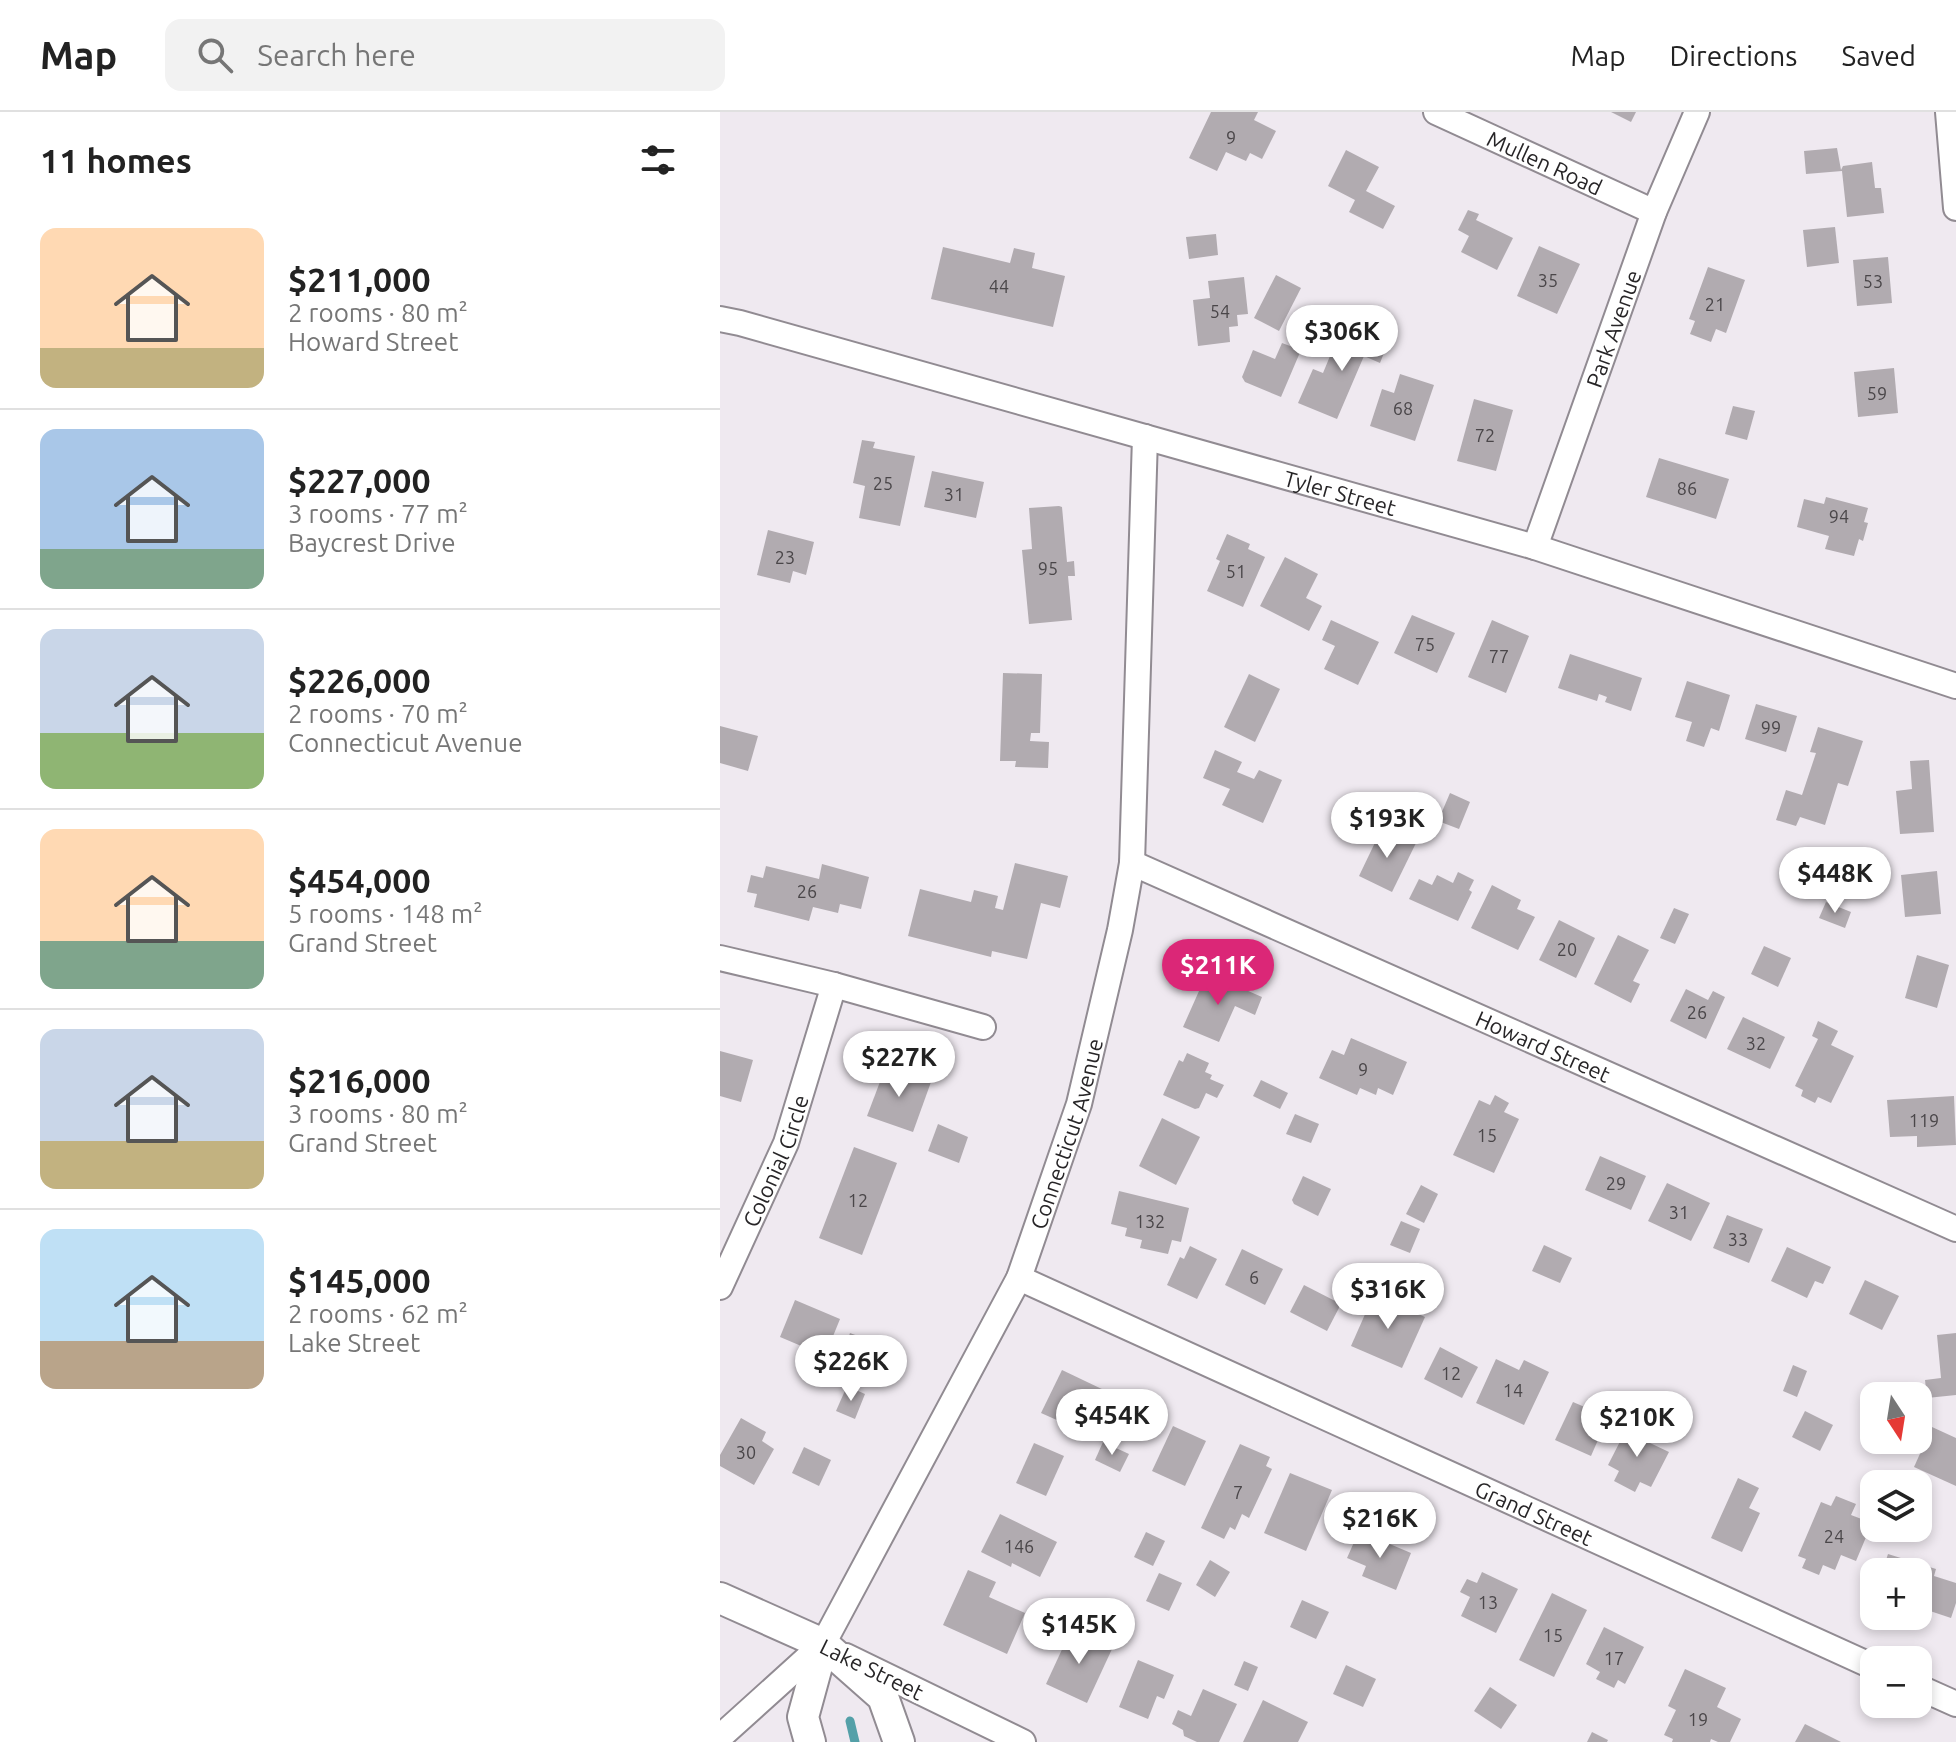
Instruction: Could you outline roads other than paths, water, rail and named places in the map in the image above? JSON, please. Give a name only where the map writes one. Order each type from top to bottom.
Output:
[{"type":"street","name":"Mullen Road","points":[[1436,112],[1654,212]]},
{"type":"street","name":"Park Avenue","points":[[1535,547],[1654,212],[1697,112]]},
{"type":"street","points":[[1948,112],[1956,208]]},
{"type":"street","name":"Tyler Street","points":[[720,319],[1535,547],[1956,686]]},
{"type":"street","name":"Connecticut Avenue","points":[[720,1737],[823,1644],[1019,1278],[1079,1104],[1120,930],[1132,863],[1145,437]]},
{"type":"street","name":"Howard Street","points":[[1132,863],[1956,1229]]},
{"type":"street","points":[[720,958],[834,985],[983,1027]]},
{"type":"street","name":"Colonial Circle","points":[[720,1287],[786,1143],[834,985]]},
{"type":"street","name":"Grand Street","points":[[1019,1278],[1860,1661]]},
{"type":"street","name":"Lake Street","points":[[720,1598],[823,1644],[1023,1742]]},
{"type":"street","points":[[810,1742],[803,1717],[823,1644],[883,1697],[899,1742]]},
{"type":"street","points":[[1932,1693],[1956,1704]]},
{"type":"waterway","points":[[850,1721],[855,1742]]}]
